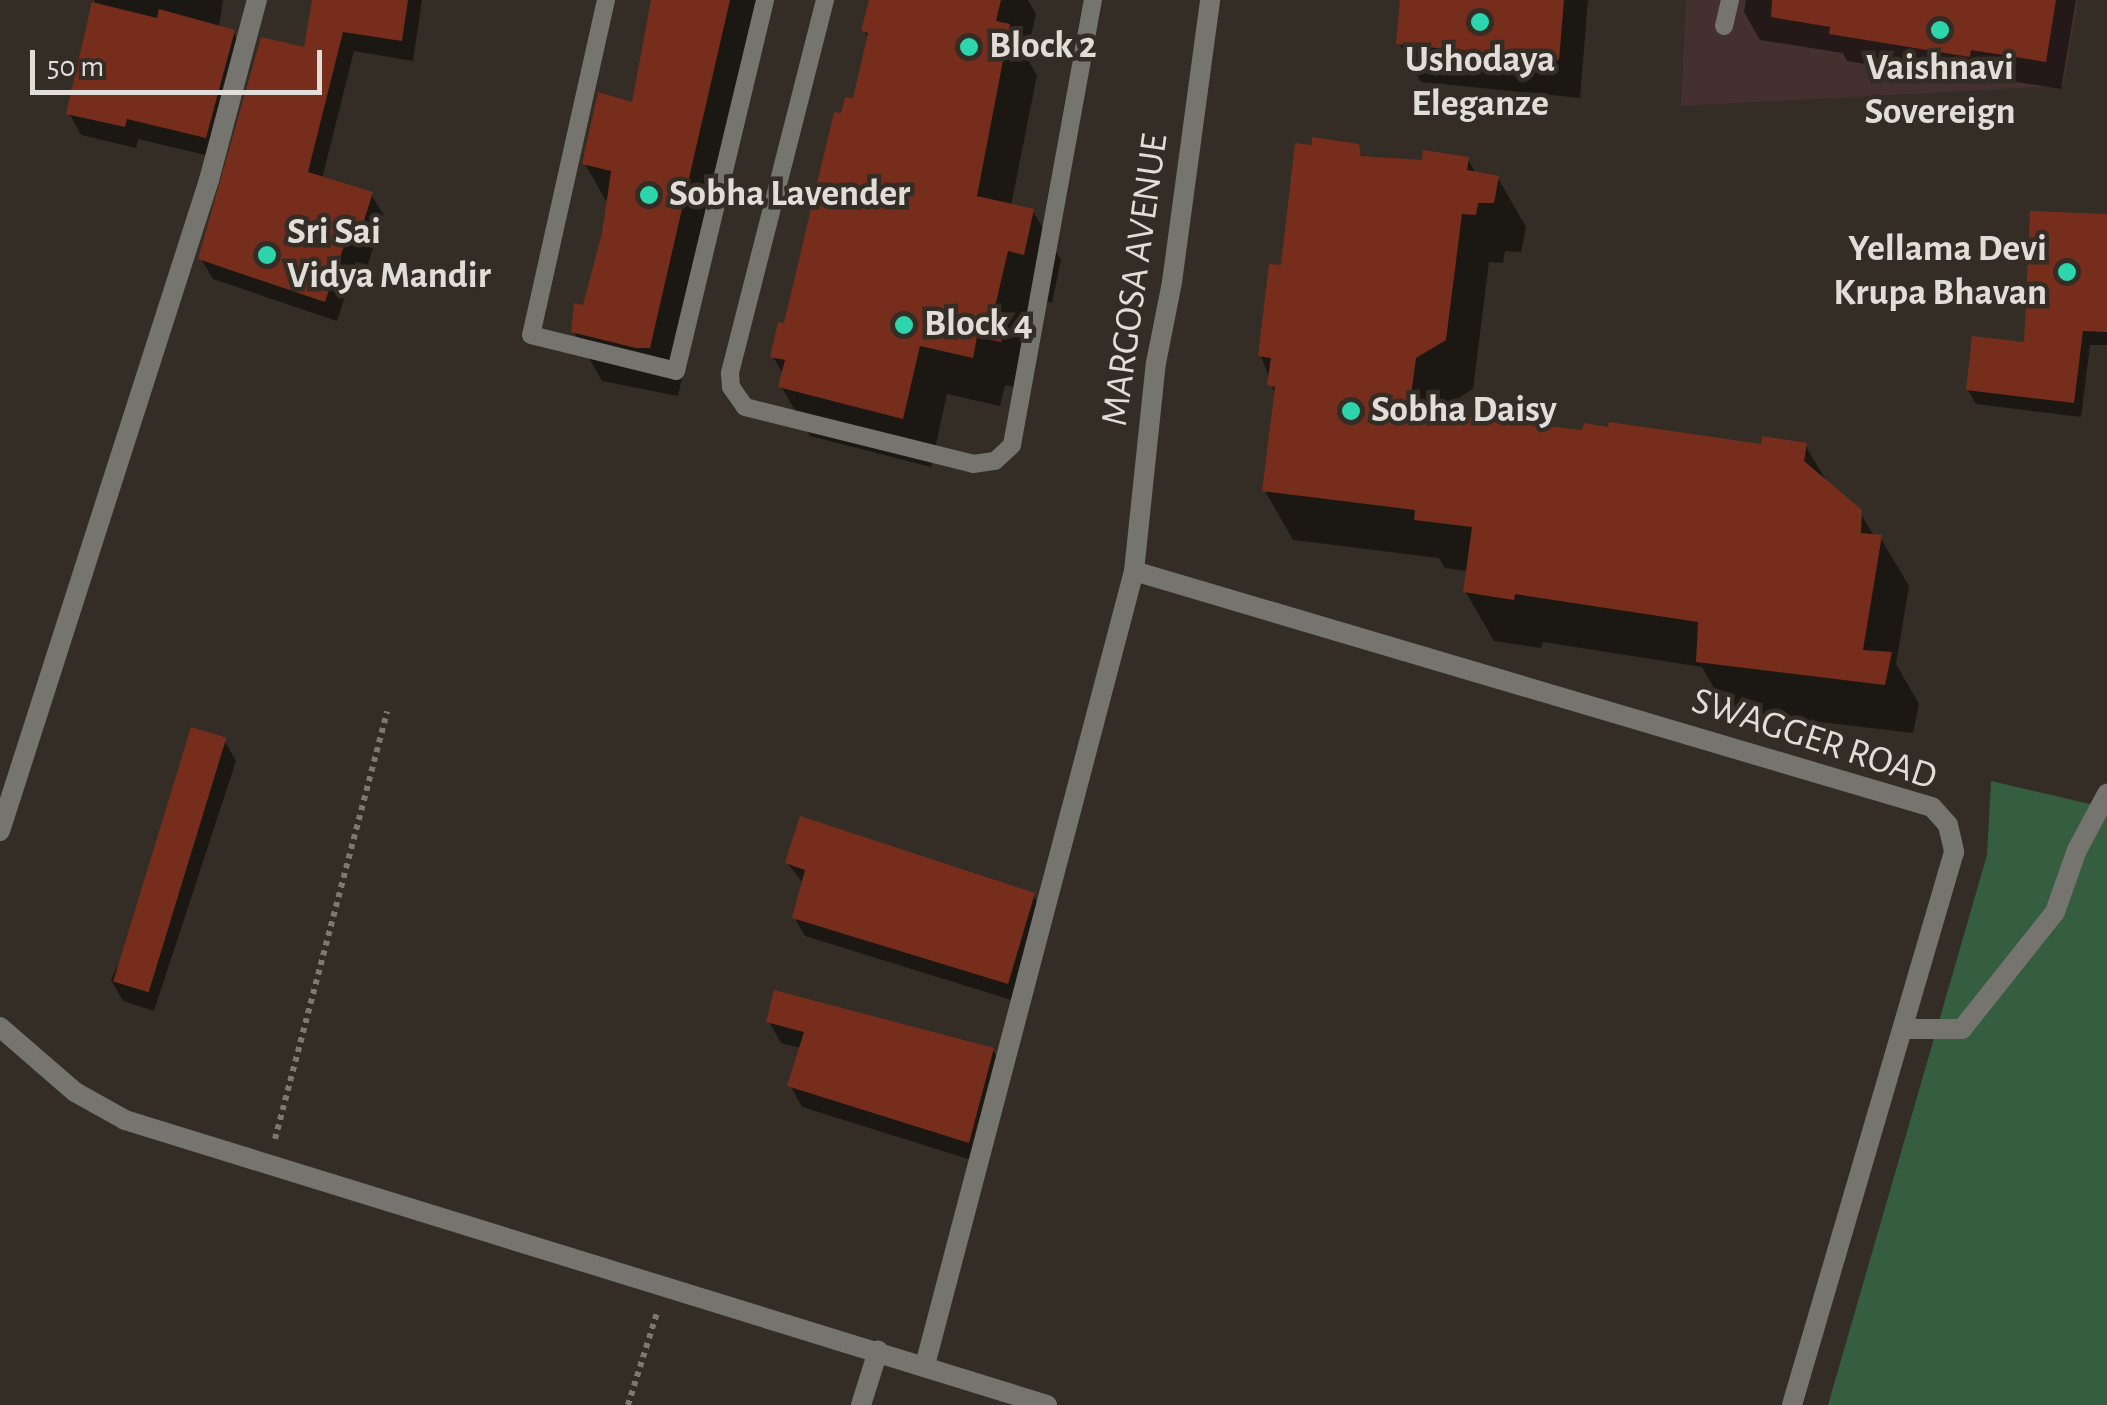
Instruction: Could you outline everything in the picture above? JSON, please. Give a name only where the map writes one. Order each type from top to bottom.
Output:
[{"type":"street","points":[[0,831],[209,180],[258,0]]},
{"type":"street","name":"MARGOSA AVENUE","points":[[925,1365],[1134,571],[1156,363],[1172,282],[1210,0]]},
{"type":"street","name":"SWAGGER ROAD","points":[[1134,571],[1932,807],[1948,825],[1954,852],[1792,1405]]},
{"type":"street","points":[[1903,1029],[1962,1029],[1986,1002],[2056,912],[2077,850],[2107,794]]},
{"type":"street","points":[[0,1027],[75,1092],[125,1120],[1047,1405]]},
{"type":"street","points":[[861,1405],[878,1351]]},
{"type":"lane","points":[[606,0],[531,336],[676,371],[765,0]]},
{"type":"lane","points":[[825,0],[730,374],[732,387],[745,407],[974,464],[995,461],[1012,445],[1093,0]]},
{"type":"lane","points":[[1724,26],[1730,0]]},
{"type":"path","points":[[268,1164],[387,711]]},
{"type":"path","points":[[628,1405],[665,1288]]},
{"type":"shaded area","points":[[1686,0],[2078,0],[2063,86],[1681,106]]},
{"type":"green space","points":[[1991,781],[2107,808],[2107,1405],[1828,1405],[1987,855]]},
{"type":"building","points":[[312,0],[408,0],[402,41],[343,32],[308,172],[373,192],[356,246],[345,243],[325,302],[198,259],[261,37],[304,47]]},
{"type":"building","name":"Sobha Lavender","points":[[651,0],[730,0],[650,348],[636,348],[571,332],[574,303],[583,305],[602,233],[611,171],[582,164],[598,92],[632,102]]},
{"type":"building","points":[[869,0],[1001,0],[996,21],[1010,24],[977,196],[1034,209],[1024,255],[1008,251],[994,311],[1007,313],[1001,342],[977,337],[973,358],[920,346],[903,419],[778,387],[785,360],[770,357],[778,322],[784,323],[834,112],[841,113],[845,97],[853,98],[868,33],[861,31]]},
{"type":"building","name":"Ushodaya Eleganze","points":[[1400,0],[1564,0],[1559,60],[1396,44]]},
{"type":"building","name":"Vaishnavi Sovereign","points":[[1772,0],[2056,0],[2046,62],[1971,50],[1970,57],[1829,34],[1830,27],[1771,17]]},
{"type":"building","points":[[92,2],[157,18],[159,9],[235,30],[206,138],[127,119],[125,127],[66,114]]},
{"type":"building","name":"Sobha Daisy","points":[[1312,137],[1359,144],[1361,156],[1422,160],[1423,150],[1469,157],[1467,170],[1499,176],[1494,203],[1478,203],[1476,215],[1462,214],[1446,340],[1416,358],[1409,410],[1582,430],[1584,423],[1608,427],[1609,422],[1761,444],[1762,436],[1807,443],[1804,461],[1862,510],[1861,533],[1882,535],[1863,650],[1892,652],[1885,685],[1696,662],[1698,622],[1515,594],[1514,600],[1463,592],[1472,527],[1414,520],[1415,510],[1262,491],[1275,387],[1267,385],[1271,358],[1258,356],[1269,264],[1281,265],[1295,143],[1312,145]]},
{"type":"building","points":[[2030,211],[2107,214],[2107,332],[2083,331],[2074,403],[1966,390],[1972,336],[2024,342]]},
{"type":"building","points":[[191,727],[226,738],[149,992],[113,981]]},
{"type":"building","points":[[800,816],[1035,893],[1008,984],[792,918],[805,870],[785,863]]},
{"type":"building","points":[[774,990],[994,1048],[969,1143],[787,1086],[804,1032],[766,1022]]},
{"type":"place","name":"Ushodaya Eleganze","points":[[1480,22]]},
{"type":"place","name":"Vaishnavi Sovereign","points":[[1940,30]]},
{"type":"place","name":"Block 2","points":[[969,47]]},
{"type":"place","name":"Sobha Lavender","points":[[649,195]]},
{"type":"place","name":"Sri Sai Vidya Mandir","points":[[267,255]]},
{"type":"place","name":"Yellama Devi Krupa Bhavan","points":[[2067,272]]},
{"type":"place","name":"Block 4","points":[[904,325]]},
{"type":"place","name":"Sobha Daisy","points":[[1351,411]]}]
